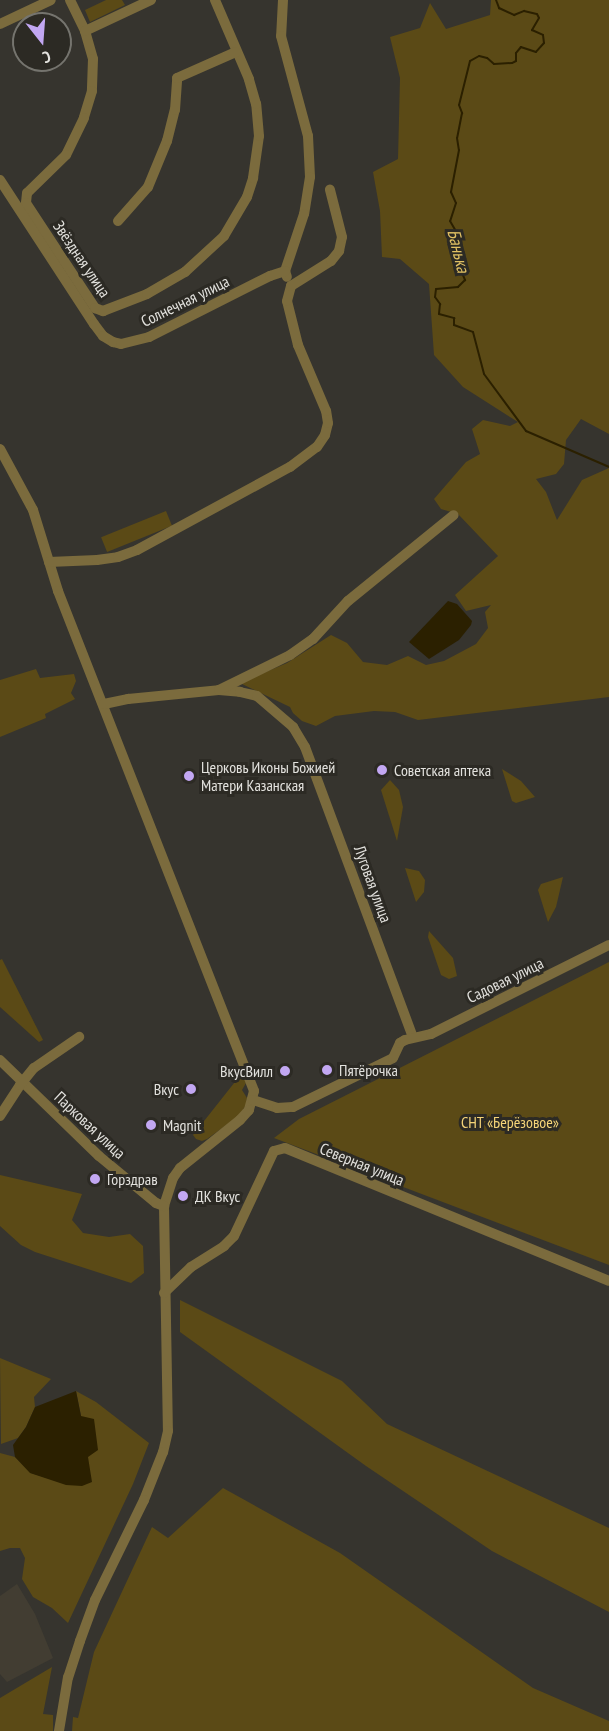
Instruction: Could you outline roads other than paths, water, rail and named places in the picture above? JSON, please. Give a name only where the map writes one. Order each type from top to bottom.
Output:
[{"type":"street","points":[[0,24],[51,0]]},
{"type":"street","points":[[70,0],[85,31],[151,0]]},
{"type":"street","name":"Звёздная улица","points":[[85,31],[93,59],[92,91],[84,118],[66,155],[27,193],[26,203],[99,311],[108,311],[147,294],[185,273],[216,245],[237,217],[253,178],[259,136],[256,104],[249,79],[215,0]]},
{"type":"street","points":[[49,562],[108,559],[137,550],[290,467],[317,447],[325,435],[328,423],[326,411],[298,345],[287,301],[291,286],[285,271],[304,214],[310,177],[308,136],[281,36],[283,0]]},
{"type":"street","points":[[118,222],[148,187],[156,168],[175,110],[177,78],[236,52]]},
{"type":"street","name":"Солнечная улица","points":[[0,180],[94,324],[103,336],[112,342],[121,344],[149,337],[270,276],[285,271]]},
{"type":"street","points":[[291,286],[331,261],[339,251],[342,237],[330,190]]},
{"type":"street","points":[[0,449],[33,510],[58,591],[252,1080],[253,1100],[240,1120],[180,1168],[173,1178],[164,1206],[164,1293],[169,1410],[163,1452],[144,1500],[96,1600],[80,1641],[68,1677],[59,1730]]},
{"type":"street","points":[[104,704],[128,699],[219,690],[290,655],[313,639],[348,601],[454,515]]},
{"type":"street","name":"Луговая улица","points":[[219,690],[256,696],[293,727],[302,743],[311,760],[413,1037]]},
{"type":"street","name":"Садовая улица","points":[[413,1037],[431,1034],[609,945]]},
{"type":"street","points":[[0,1116],[23,1081],[46,1059],[80,1037]]},
{"type":"street","points":[[253,1100],[277,1108],[293,1107],[393,1058],[400,1043],[413,1037]]},
{"type":"street","name":"Парковая улица","points":[[0,1060],[99,1156],[164,1206]]},
{"type":"street","name":"Северная улица","points":[[164,1293],[191,1267],[224,1246],[234,1236],[274,1151],[285,1148],[609,1281]]},
{"type":"waterway","name":"Банька","points":[[496,0],[499,8],[514,15],[524,11],[537,14],[539,18],[532,30],[543,35],[544,43],[536,52],[521,47],[516,53],[516,61],[512,63],[494,64],[487,58],[479,56],[470,61],[459,105],[462,113],[457,138],[459,150],[451,192],[456,203],[450,221],[457,233],[457,261],[465,280],[458,287],[436,289],[435,297],[440,304],[439,314],[454,318],[454,325],[473,332],[484,374],[526,431],[609,467]]},
{"type":"place","name":"Советская аптека","points":[[382,770]]},
{"type":"place","name":"Церковь Иконы Божией Матери Казанская","points":[[189,776]]},
{"type":"place","name":"Пятёрочка","points":[[327,1070]]},
{"type":"place","name":"ВкусВилл","points":[[285,1071]]},
{"type":"place","name":"Вкус","points":[[191,1089]]},
{"type":"place","name":"Magnit","points":[[151,1125]]},
{"type":"place","name":"Горздрав","points":[[95,1179]]},
{"type":"place","name":"ДК Вкус","points":[[183,1196]]},
{"type":"park label","name":"СНТ «Берёзовое»","points":[[510,1122]]}]
